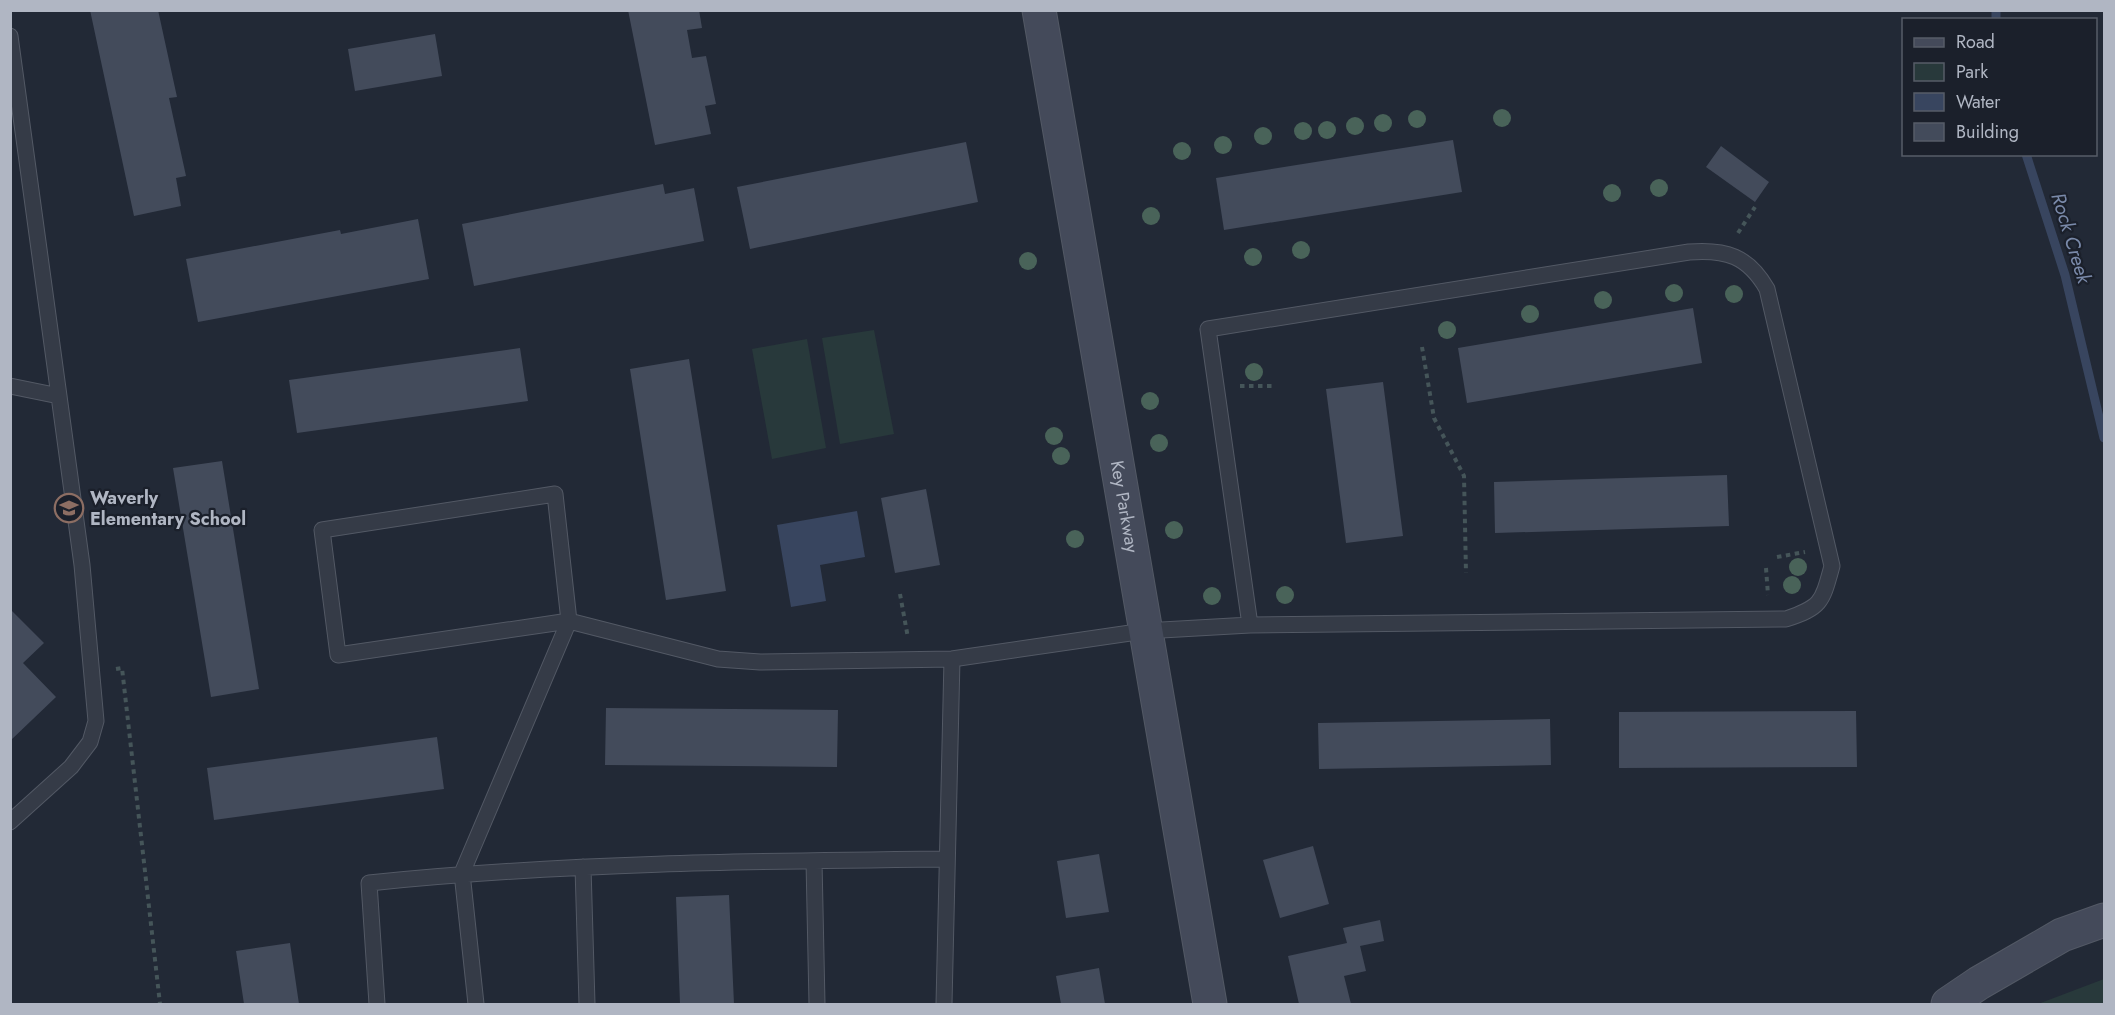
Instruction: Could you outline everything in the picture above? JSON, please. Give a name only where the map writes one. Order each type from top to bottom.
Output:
[{"type":"street","name":"Key Parkway","points":[[1039,10],[1209,1005]]},
{"type":"street","points":[[1948,1005],[1978,983],[2062,934],[2104,920]]},
{"type":"lane","points":[[10,36],[82,564],[96,721],[90,742],[71,767],[10,822]]},
{"type":"lane","points":[[476,1005],[462,873],[570,621],[555,494],[322,530],[338,655],[570,621],[718,660],[760,662],[952,659],[1144,631],[1250,625],[1786,620],[1809,611],[1824,595],[1832,566],[1767,289],[1760,276],[1742,260],[1709,250],[1208,329],[1250,625]]},
{"type":"lane","points":[[10,386],[59,396]]},
{"type":"lane","points":[[944,1005],[952,659]]},
{"type":"lane","points":[[377,1005],[369,882],[462,873],[583,867],[947,860]]},
{"type":"lane","points":[[814,861],[817,1005]]},
{"type":"lane","points":[[583,867],[587,1005]]},
{"type":"path","points":[[1737,233],[1755,207]]},
{"type":"path","points":[[1422,347],[1434,418],[1464,476],[1466,573]]},
{"type":"path","points":[[1240,386],[1272,386]]},
{"type":"path","points":[[1777,557],[1807,551]]},
{"type":"path","points":[[1766,568],[1768,602]]},
{"type":"path","points":[[900,594],[909,642]]},
{"type":"path","points":[[92,674],[122,668],[160,1005]]},
{"type":"green space","points":[[874,330],[894,434],[840,444],[822,338]]},
{"type":"green space","points":[[807,339],[826,448],[772,459],[752,349]]},
{"type":"green space","points":[[2104,979],[2104,1004],[2038,1004]]},
{"type":"water","points":[[857,511],[865,557],[820,565],[826,601],[791,607],[777,525]]},
{"type":"building","points":[[90,10],[158,10],[177,97],[169,98],[186,176],[176,178],[181,206],[134,216]]},
{"type":"building","points":[[628,10],[699,10],[702,28],[687,30],[692,58],[706,56],[716,104],[705,106],[711,134],[655,145]]},
{"type":"building","points":[[435,34],[442,76],[355,91],[348,49]]},
{"type":"building","points":[[1453,140],[1462,192],[1224,230],[1216,178]]},
{"type":"building","points":[[966,142],[978,202],[750,249],[737,187]]},
{"type":"building","points":[[1721,146],[1769,182],[1755,202],[1706,167]]},
{"type":"building","points":[[663,184],[665,194],[694,188],[704,241],[474,286],[462,224]]},
{"type":"building","points":[[418,219],[429,279],[198,322],[186,259],[340,230],[341,234]]},
{"type":"building","points":[[1693,308],[1702,363],[1467,403],[1458,348]]},
{"type":"building","points":[[520,348],[528,401],[297,433],[289,380]]},
{"type":"building","points":[[689,359],[726,591],[666,600],[630,369]]},
{"type":"building","points":[[1383,382],[1403,536],[1346,543],[1326,389]]},
{"type":"building","points":[[222,461],[259,689],[211,697],[173,468]]},
{"type":"building","points":[[1727,475],[1729,526],[1495,533],[1494,482]]},
{"type":"building","points":[[926,489],[940,565],[895,573],[881,498]]},
{"type":"building","points":[[10,609],[44,643],[23,663],[56,697],[10,741]]},
{"type":"building","points":[[606,708],[838,710],[837,767],[605,765]]},
{"type":"building","points":[[1856,711],[1857,767],[1619,768],[1619,712]]},
{"type":"building","points":[[1550,719],[1551,765],[1319,769],[1318,723]]},
{"type":"building","points":[[437,737],[444,789],[214,820],[207,768]]},
{"type":"building","points":[[1313,846],[1329,904],[1280,918],[1263,860]]},
{"type":"building","points":[[1099,854],[1109,912],[1066,918],[1057,861]]},
{"type":"building","points":[[729,895],[734,1004],[680,1004],[676,897]]},
{"type":"building","points":[[1380,920],[1384,941],[1360,946],[1366,971],[1344,976],[1351,1004],[1299,1004],[1288,956],[1347,943],[1343,928]]},
{"type":"building","points":[[290,943],[299,1004],[244,1004],[236,951]]},
{"type":"building","points":[[1099,968],[1105,1004],[1061,1004],[1056,976]]},
{"type":"waterway","name":"Rock Creek","points":[[1996,10],[1996,18]]},
{"type":"waterway","name":"Rock Creek","points":[[2027,156],[2065,275],[2104,438]]},
{"type":"place","name":"Waverly Elementary School","points":[[69,508]]}]
